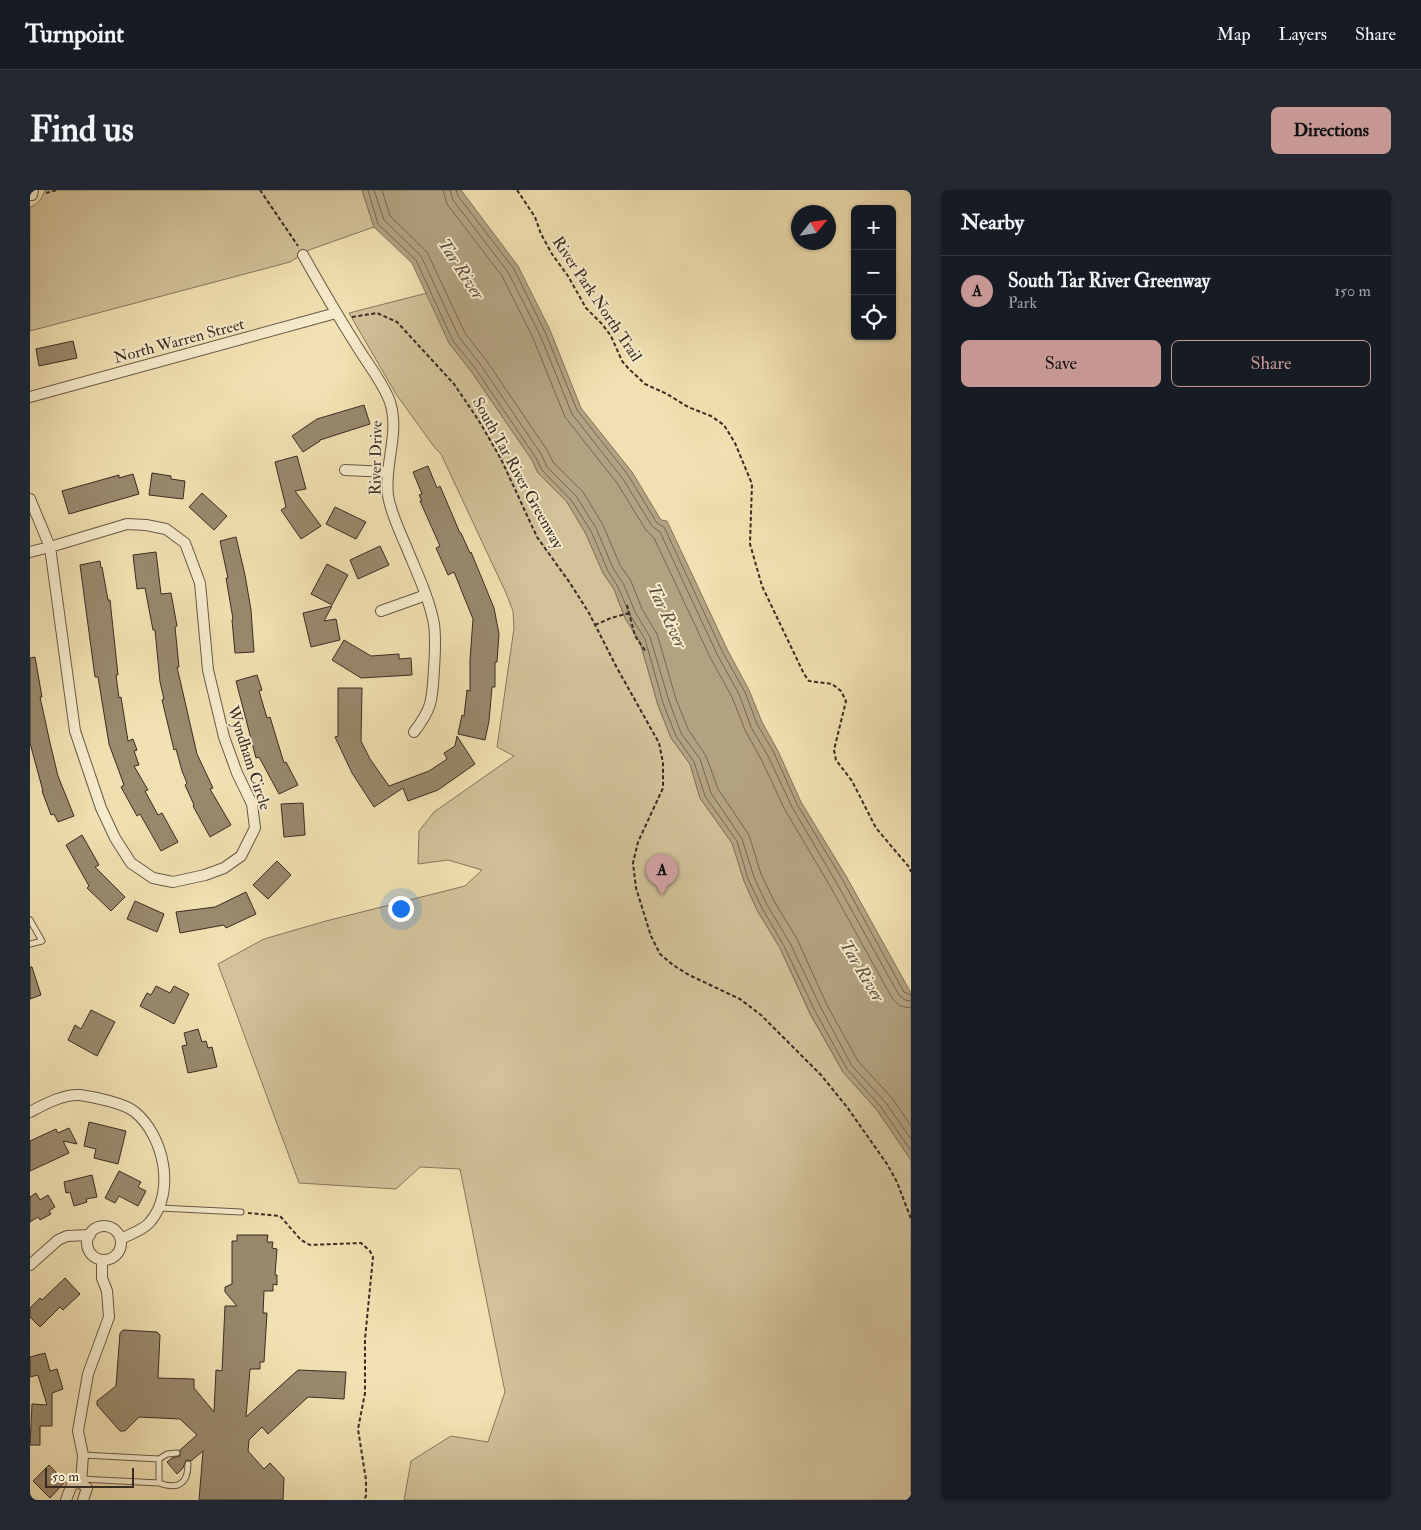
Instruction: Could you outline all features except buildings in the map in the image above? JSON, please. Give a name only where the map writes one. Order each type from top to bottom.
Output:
[{"type":"street","name":"River Drive","points":[[303,255],[389,401],[393,415],[394,435],[388,472],[388,496],[393,514],[426,596],[434,624],[435,640],[431,704],[427,715],[414,732]]},
{"type":"street","name":"North Warren Street","points":[[30,397],[336,313]]},
{"type":"street","points":[[345,470],[388,472]]},
{"type":"street","points":[[30,499],[50,547]]},
{"type":"street","name":"Wyndham Circle","points":[[30,552],[127,524],[146,525],[166,530],[185,543],[200,583],[208,670],[224,737],[237,773],[252,804],[255,828],[241,856],[224,868],[205,875],[172,882],[153,878],[132,863],[115,838],[102,808],[75,731],[50,547]]},
{"type":"street","points":[[381,611],[426,596]]},
{"type":"street","points":[[30,1112],[63,1097],[80,1095],[120,1105],[133,1110],[143,1119],[158,1146],[162,1158],[165,1188],[160,1208],[149,1224],[121,1239]]},
{"type":"street","points":[[103,1226],[114,1229],[121,1239],[121,1247],[117,1254],[110,1259],[102,1260],[95,1258],[89,1252],[87,1240],[92,1230],[103,1226]]},
{"type":"street","points":[[30,1265],[58,1240],[67,1236],[90,1235]]},
{"type":"street","points":[[83,1500],[87,1488],[81,1481],[83,1456],[78,1431],[88,1374],[109,1317],[107,1291],[102,1278],[102,1260]]},
{"type":"street","points":[[66,1500],[72,1484],[81,1481]]},
{"type":"lane","points":[[30,920],[42,941],[30,944]]},
{"type":"lane","points":[[160,1208],[241,1212]]},
{"type":"lane","points":[[83,1456],[158,1459],[167,1454],[177,1454]]},
{"type":"lane","points":[[158,1459],[159,1483]]},
{"type":"lane","points":[[81,1481],[159,1483],[169,1487],[180,1485],[188,1476],[188,1464]]},
{"type":"path","points":[[46,193],[57,190]]},
{"type":"path","points":[[260,190],[303,255]]},
{"type":"path","name":"River Park North Trail","points":[[517,190],[535,217],[541,234],[552,254],[568,276],[586,308],[611,336],[622,362],[644,384],[667,394],[688,407],[711,416],[724,425],[735,443],[752,484],[750,544],[762,586],[784,629],[795,658],[809,681],[832,684],[841,691],[846,700],[834,750],[836,760],[852,781],[876,828],[909,867],[911,872]]},
{"type":"path","name":"South Tar River Greenway","points":[[351,317],[377,313],[397,322],[454,384],[479,421],[526,509],[538,537],[570,583],[595,625],[659,743],[663,763],[662,788],[638,842],[632,863],[636,888],[651,936],[660,954],[689,975],[740,999],[767,1021],[821,1075],[887,1164],[897,1182],[911,1219]]},
{"type":"path","points":[[627,605],[636,636],[646,652]]},
{"type":"path","points":[[595,625],[630,612]]},
{"type":"path","points":[[241,1212],[280,1216],[301,1240],[310,1245],[323,1246],[361,1243],[370,1251],[373,1258],[364,1339],[365,1393],[358,1429],[366,1480],[366,1496],[364,1500]]},
{"type":"shaded area","points":[[45,190],[362,190],[374,227],[309,250],[290,262],[30,331],[30,207],[40,200]]},
{"type":"shaded area","points":[[427,293],[449,343],[471,371],[532,460],[538,473],[567,502],[586,534],[603,573],[614,589],[625,618],[640,642],[658,705],[671,738],[690,764],[700,798],[732,843],[744,881],[757,910],[780,948],[810,1014],[843,1072],[877,1110],[911,1160],[911,1500],[404,1500],[411,1461],[451,1436],[488,1442],[505,1392],[460,1169],[420,1167],[396,1189],[299,1183],[218,964],[264,939],[326,921],[465,886],[482,870],[448,860],[418,864],[419,831],[434,812],[514,756],[497,747],[514,628],[513,611],[441,454],[396,394],[349,313]]},
{"type":"water","name":"Tar River","points":[[362,190],[461,190],[518,266],[550,330],[581,408],[632,472],[661,520],[667,521],[801,802],[846,876],[911,993],[911,1160],[877,1110],[843,1072],[810,1013],[780,948],[757,910],[744,881],[732,843],[700,798],[690,764],[671,738],[658,705],[640,642],[625,618],[614,589],[603,573],[586,534],[567,502],[538,473],[532,460],[471,371],[449,343],[412,263],[374,227]]},
{"type":"place","name":"South Tar River Greenway","points":[[662,895]]}]
